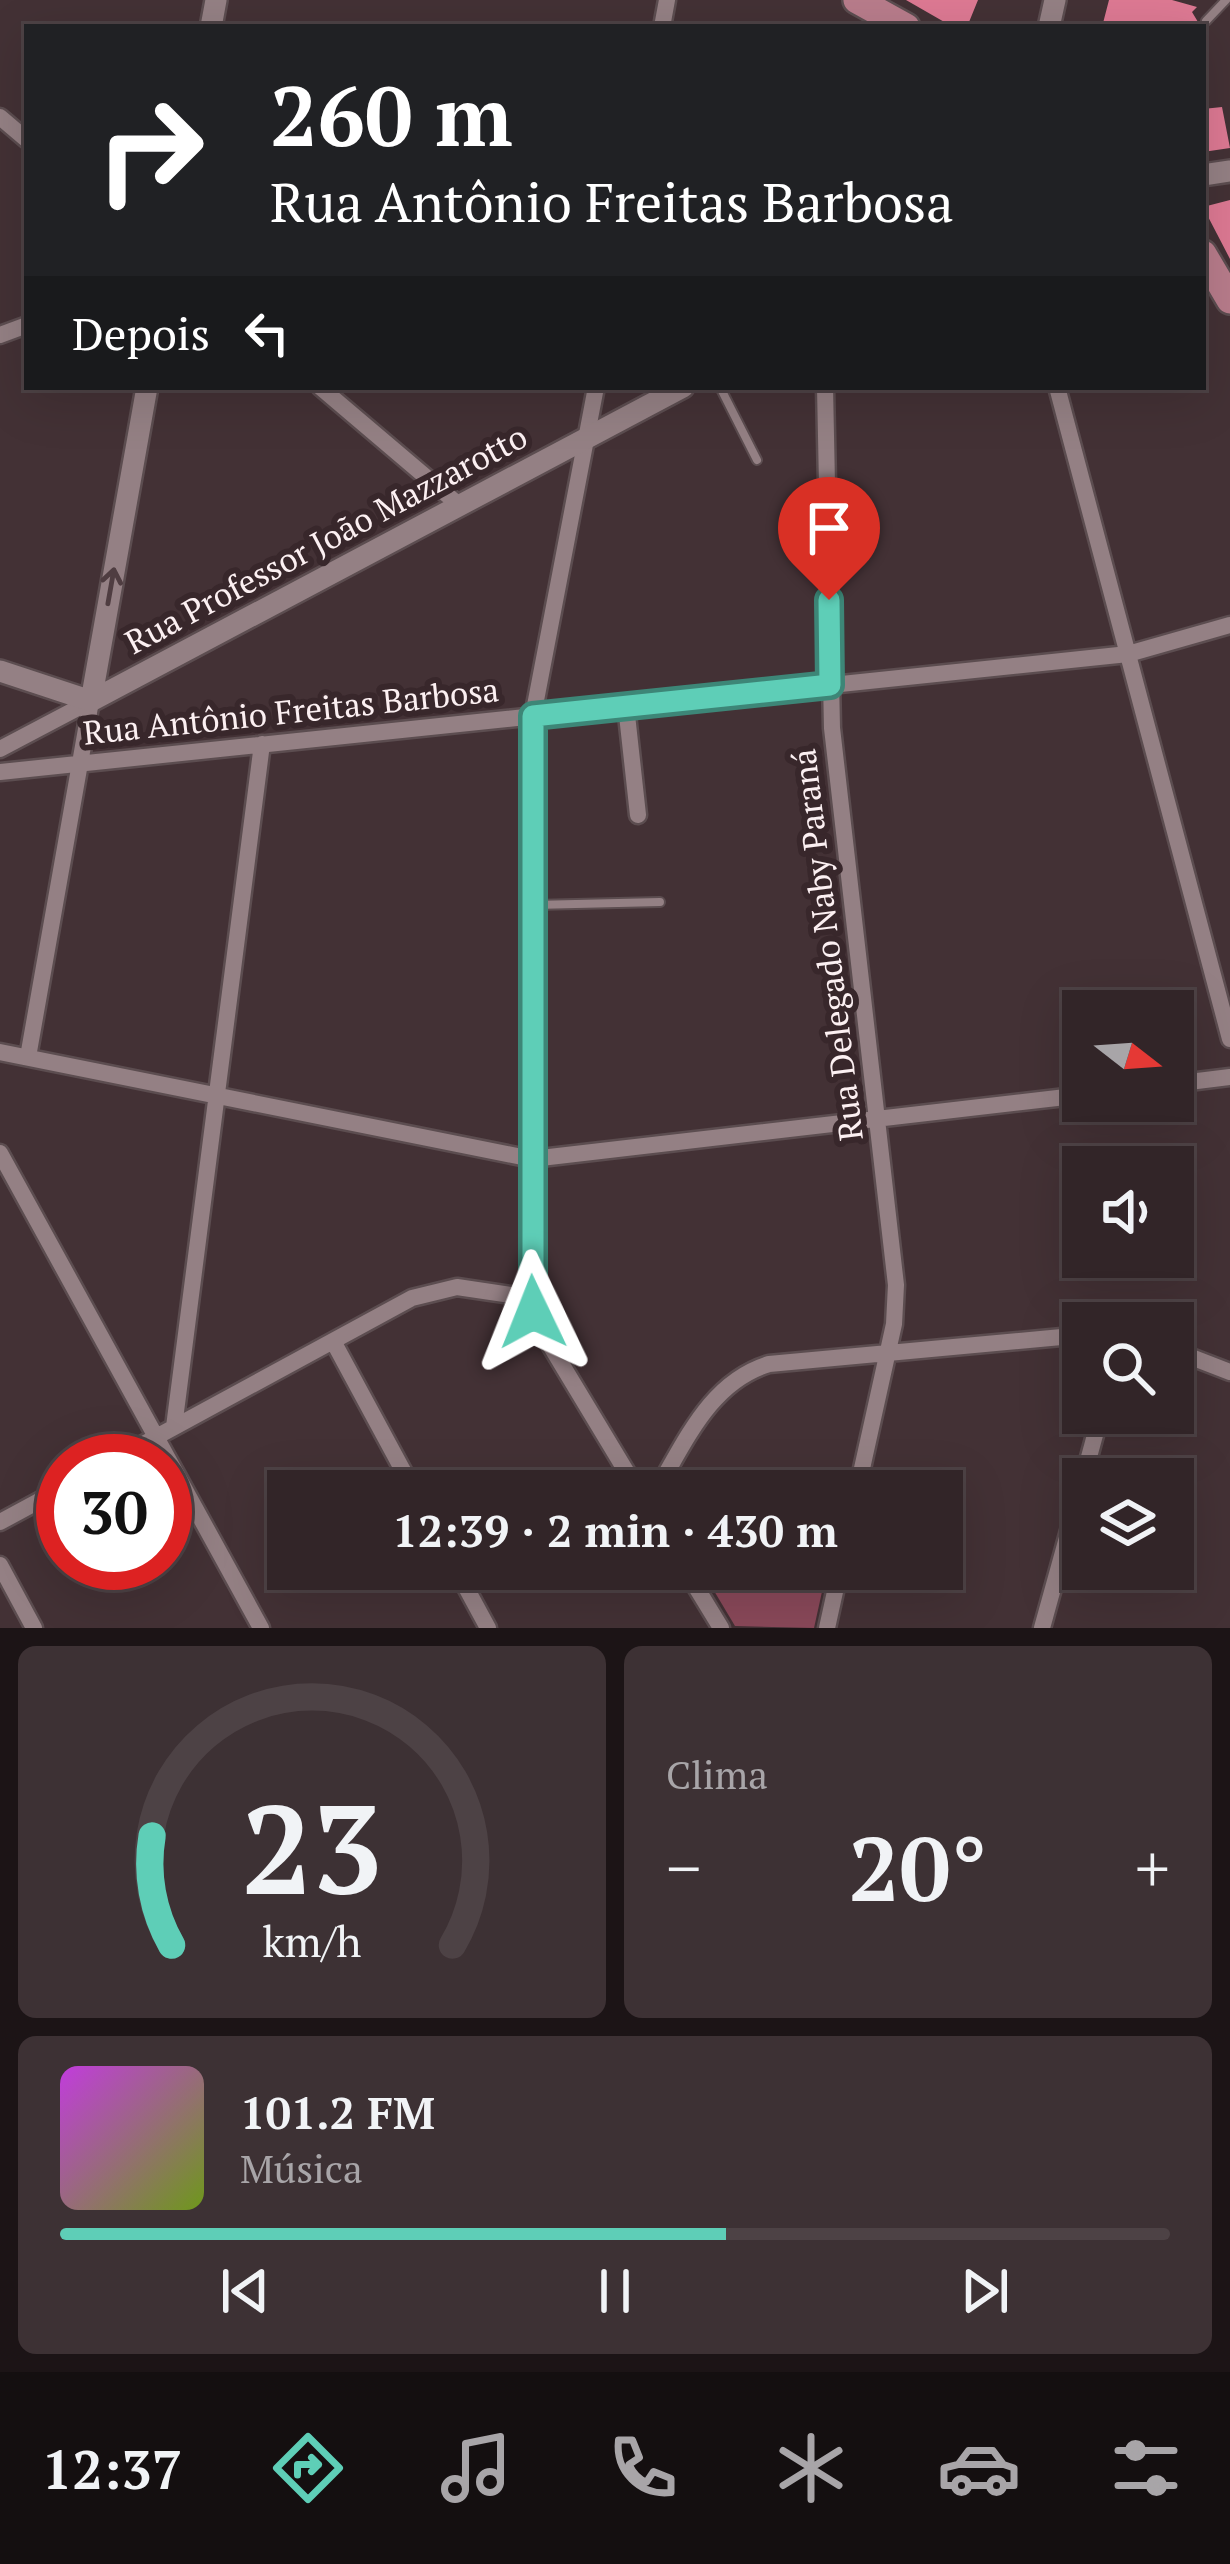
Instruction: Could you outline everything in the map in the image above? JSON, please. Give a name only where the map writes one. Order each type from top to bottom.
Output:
[{"type":"main road","points":[[857,0],[901,24]]},
{"type":"main road","points":[[1206,259],[1230,300]]},
{"type":"street","points":[[0,117],[24,137]]},
{"type":"street","points":[[28,1057],[146,390]]},
{"type":"street","points":[[324,390],[460,505]]},
{"type":"street","points":[[595,390],[533,716],[531,1298],[538,1324],[625,1470]]},
{"type":"street","name":"Rua Professor João Mazzarotto","points":[[0,749],[677,390]]},
{"type":"street","name":"Rua Delegado Naby Paraná","points":[[825,390],[830,685],[896,1285],[888,1352],[862,1470]]},
{"type":"street","points":[[1058,390],[1230,1039]]},
{"type":"street","name":"Rua Antônio Freitas Barbosa","points":[[0,772],[1128,654],[1230,625]]},
{"type":"street","points":[[0,671],[91,701]]},
{"type":"street","points":[[626,706],[638,815]]},
{"type":"street","points":[[174,1427],[262,744]]},
{"type":"street","points":[[0,1052],[532,1159],[1062,1097]]},
{"type":"street","points":[[1194,1081],[1230,1077]]},
{"type":"street","points":[[0,1153],[154,1434]]},
{"type":"street","points":[[161,1434],[412,1298],[442,1288],[476,1288],[531,1298]]},
{"type":"street","points":[[669,1470],[706,1408],[751,1370],[769,1364],[1062,1337]]},
{"type":"street","points":[[333,1341],[403,1470]]},
{"type":"street","points":[[1194,1358],[1230,1372]]},
{"type":"street","points":[[192,1502],[261,1628]]},
{"type":"street","points":[[0,1522],[36,1503]]},
{"type":"street","points":[[1042,1628],[1062,1556]]},
{"type":"street","points":[[0,1565],[34,1628]]},
{"type":"street","points":[[467,1590],[488,1628]]},
{"type":"street","points":[[698,1590],[721,1628]]},
{"type":"street","points":[[827,1628],[835,1590]]},
{"type":"lane","points":[[1206,21],[1226,0]]},
{"type":"lane","points":[[722,390],[758,460]]},
{"type":"lane","points":[[533,905],[660,902]]},
{"type":"shaded area","points":[[714,1590],[822,1590],[814,1628],[735,1626]]},
{"type":"building","points":[[906,0],[978,0],[968,24],[948,24]]},
{"type":"building","points":[[1109,0],[1172,0],[1197,7],[1192,12],[1199,24],[1181,21],[1103,24]]},
{"type":"building","points":[[1222,107],[1230,148],[1206,152],[1206,109]]},
{"type":"building","points":[[1230,200],[1230,259],[1206,213],[1206,206]]},
{"type":"route","points":[[533,1312],[533,716],[830,685],[829,600]]}]
